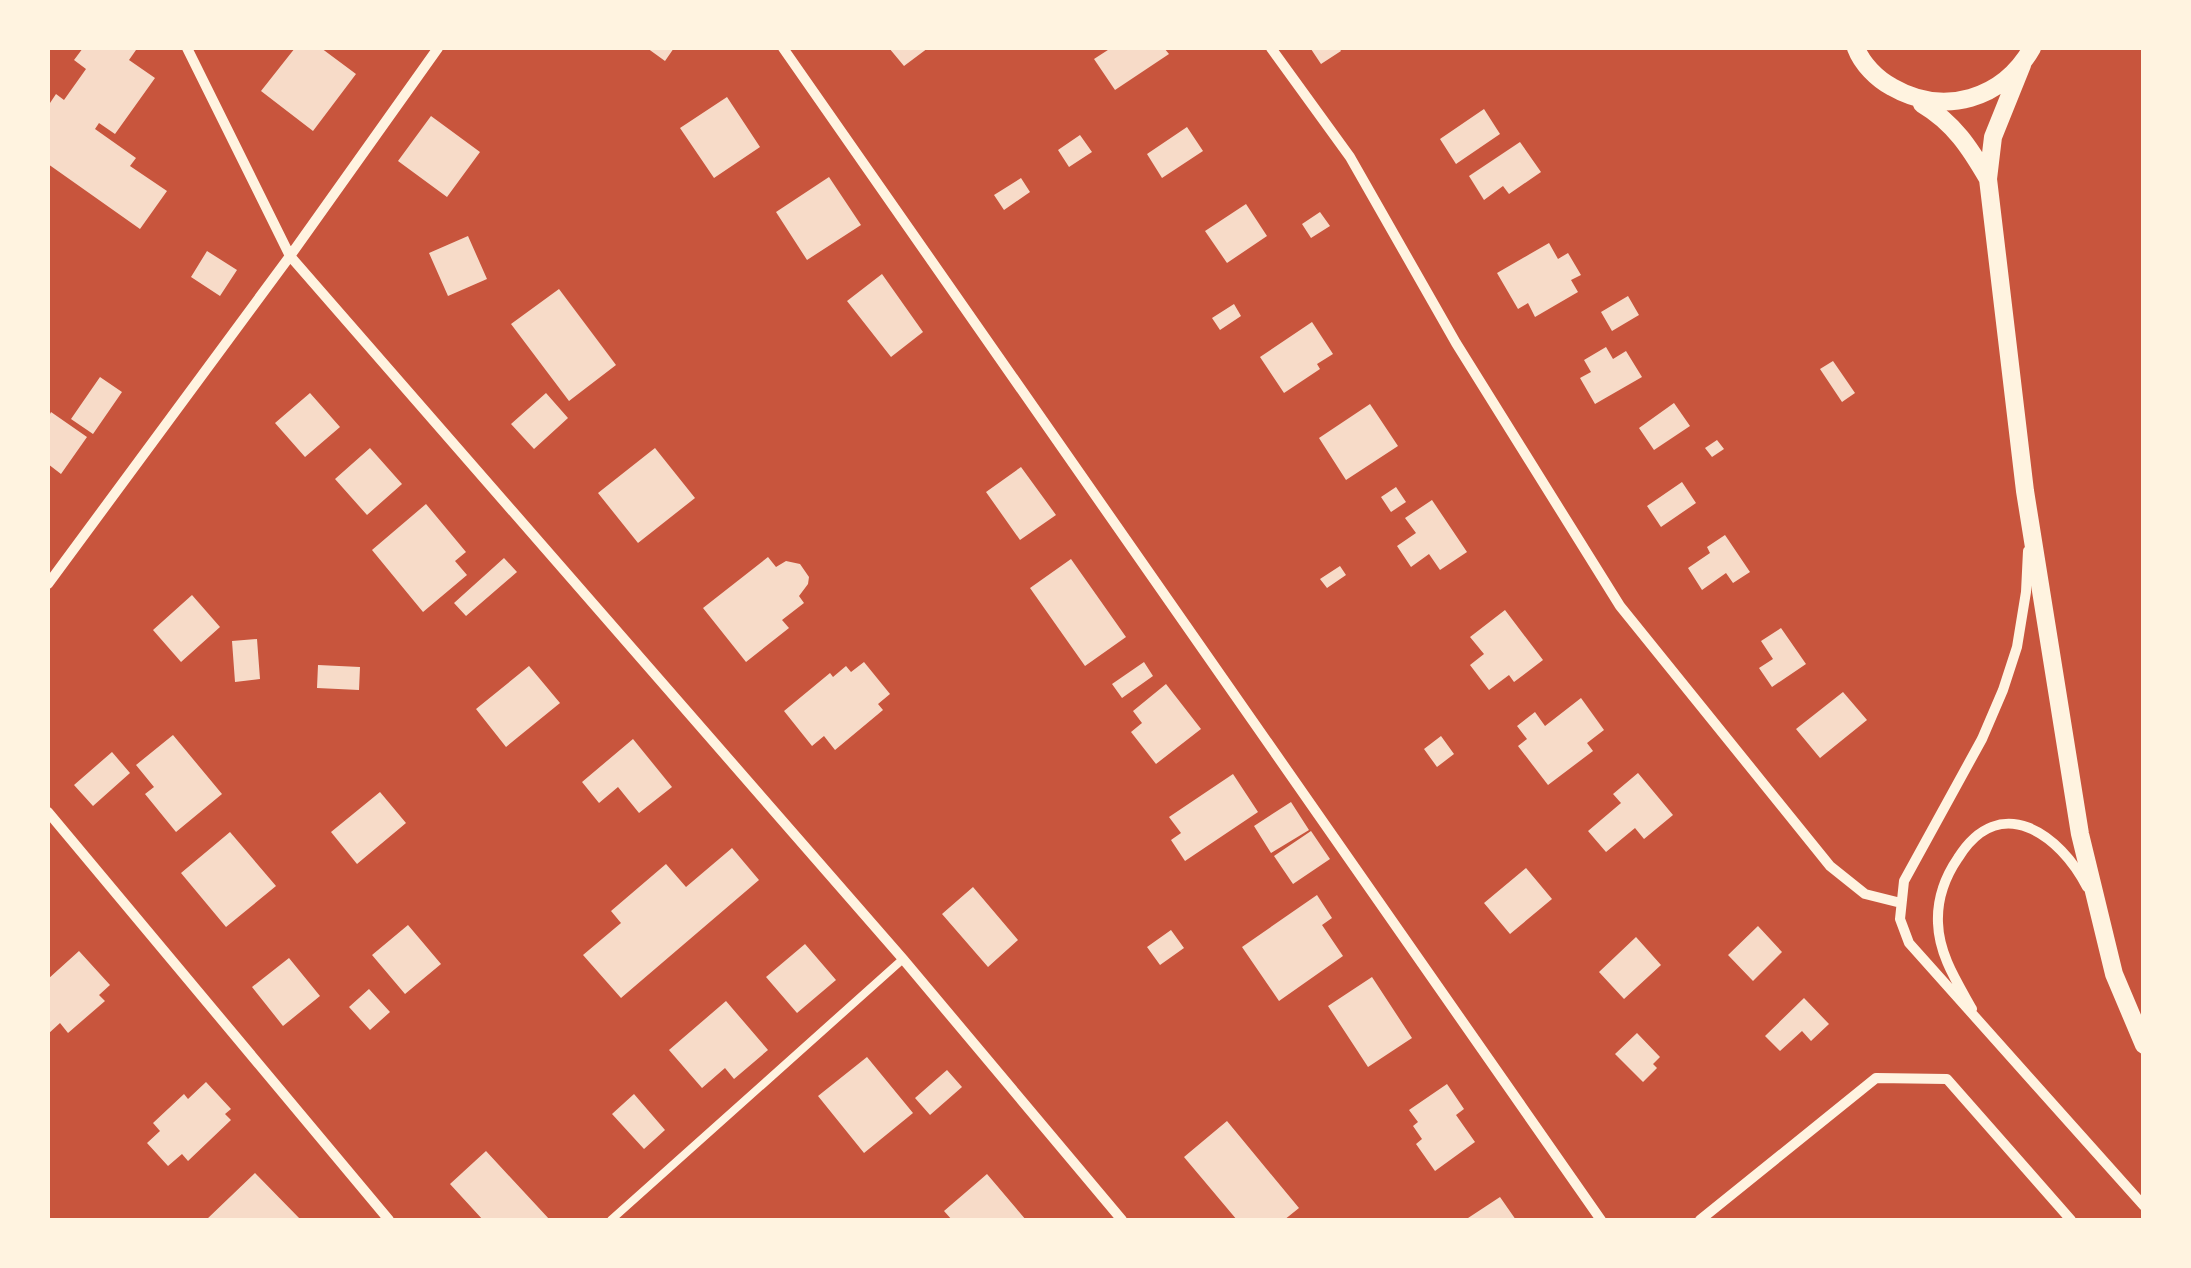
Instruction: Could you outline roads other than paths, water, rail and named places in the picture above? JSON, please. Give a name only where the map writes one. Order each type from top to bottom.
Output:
[{"type":"street","points":[[187,48],[290,256],[903,959],[1122,1220]]},
{"type":"street","points":[[48,584],[438,48]]},
{"type":"street","points":[[783,48],[1600,1220]]},
{"type":"street","points":[[1271,48],[1350,157],[1456,343],[1620,606],[1830,866],[1865,894],[1901,903]]},
{"type":"street","points":[[1856,48],[1881,81],[1944,117],[1968,145],[1988,179]]},
{"type":"street","points":[[1908,96],[1939,103],[1970,100],[2000,86],[2027,56]]},
{"type":"street","points":[[2027,56],[1993,136],[1988,179],[2025,491],[2080,834],[2114,974],[2144,1045]]},
{"type":"street","points":[[2025,491],[2026,592],[2012,661],[1982,738],[1904,881],[1900,919],[1909,943],[2144,1206]]},
{"type":"street","points":[[48,812],[389,1220]]},
{"type":"street","points":[[1985,1032],[1946,963],[1938,924],[1942,891],[1962,851],[1996,824],[2029,826],[2060,847],[2075,863],[2098,908]]},
{"type":"street","points":[[1700,1220],[1876,1078],[1947,1079],[2071,1220]]},
{"type":"lane","points":[[611,1220],[903,959]]}]
